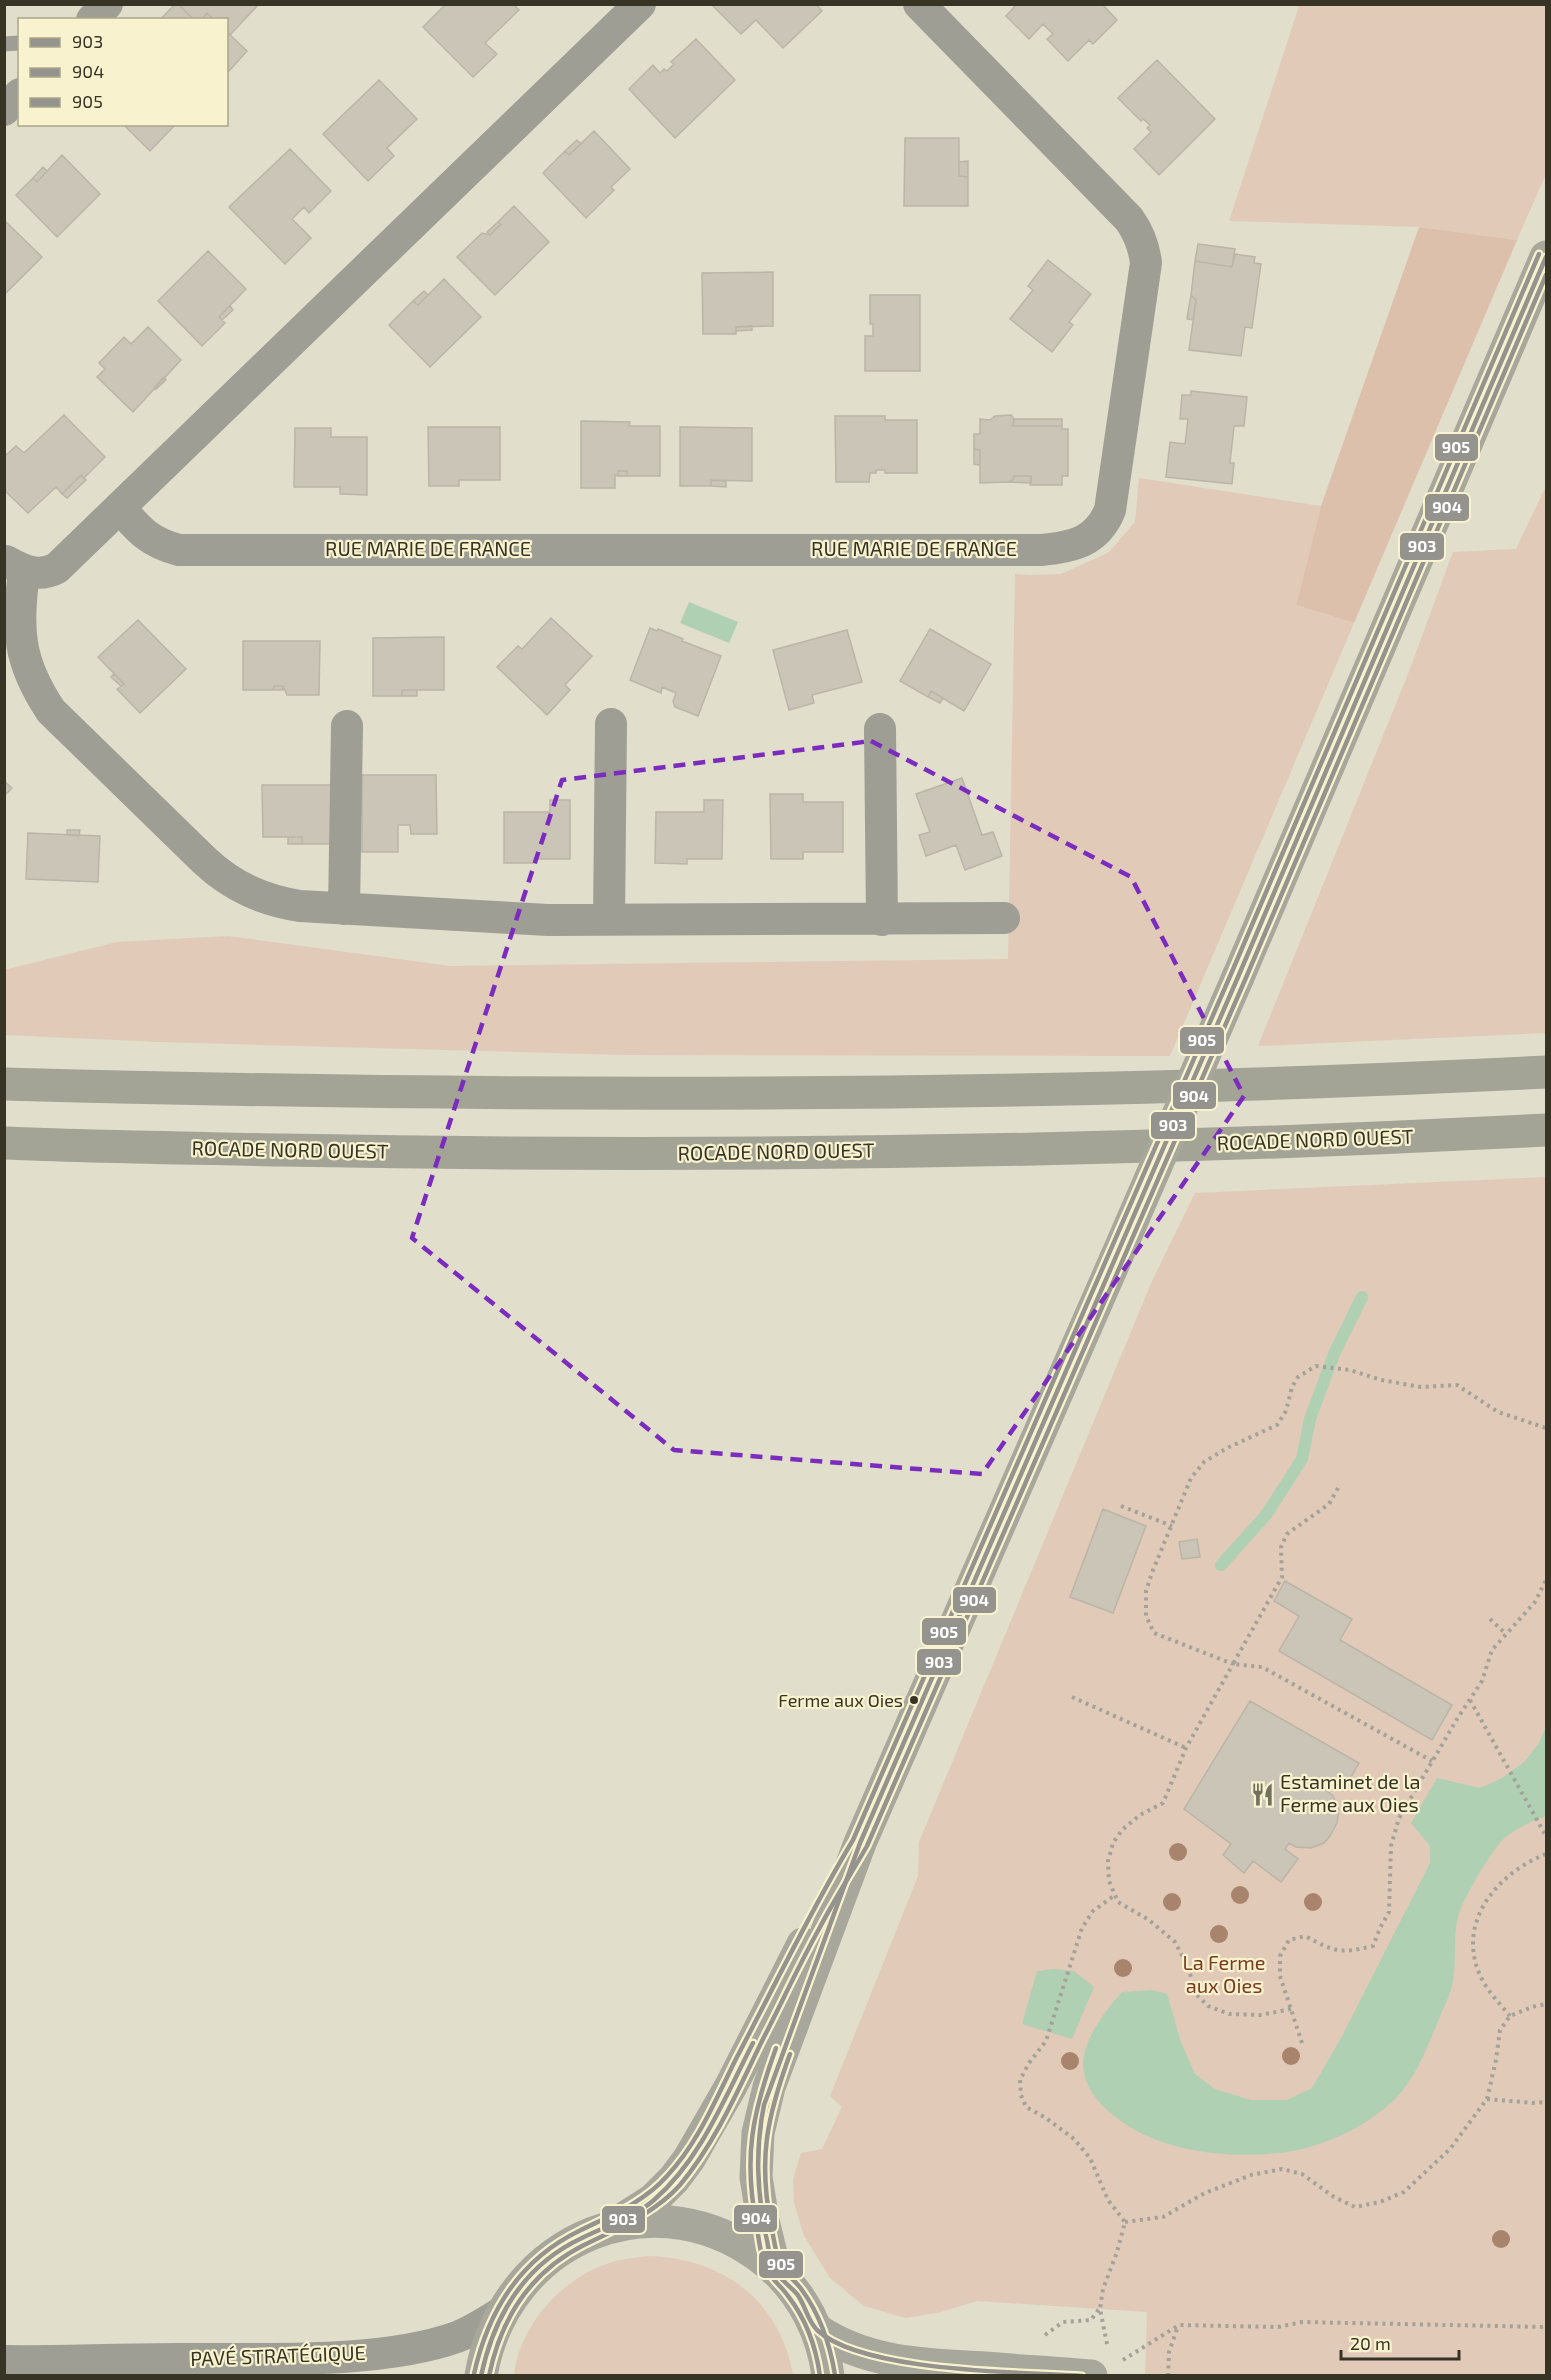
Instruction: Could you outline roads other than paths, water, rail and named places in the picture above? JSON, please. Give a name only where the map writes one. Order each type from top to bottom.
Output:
[{"type":"highway","points":[[4,1084],[244,1090],[814,1093],[1342,1082],[1546,1072]]},
{"type":"highway","name":"ROCADE NORD OUEST","points":[[4,1143],[456,1153],[713,1154],[1060,1149],[1546,1130]]},
{"type":"main road","points":[[775,2270],[763,2220],[756,2176],[756,2148],[760,2118],[769,2087],[860,1843],[1238,977],[1546,257]]},
{"type":"main road","points":[[481,2376],[491,2335],[501,2313],[513,2294],[543,2262],[581,2238],[634,2214],[674,2180],[689,2160],[750,2049],[812,1925],[860,1843]]},
{"type":"main road","points":[[602,2230],[648,2222],[694,2226],[738,2242],[775,2270],[799,2298],[817,2330],[828,2376]]},
{"type":"main road","points":[[817,2330],[830,2339],[862,2352],[899,2362],[1099,2363]]},
{"type":"street","points":[[94,18],[107,4]]},
{"type":"street","points":[[640,4],[57,568],[48,573],[36,574],[14,565],[22,645],[28,670],[36,688],[51,711],[219,874],[254,894],[277,902],[344,909],[548,920],[1004,918]]},
{"type":"street","name":"RUE MARIE DE FRANCE","points":[[120,508],[143,534],[161,545],[178,550],[1041,550],[1078,544],[1093,535],[1105,522],[1110,510],[1146,263],[1144,249],[1138,231],[1129,219],[919,4]]},
{"type":"street","points":[[4,110],[18,96]]},
{"type":"street","points":[[609,919],[611,724]]},
{"type":"street","points":[[344,909],[347,726]]},
{"type":"street","points":[[880,729],[882,920]]},
{"type":"street","name":"PAVÉ STRATÉGIQUE","points":[[8,2361],[260,2358],[340,2356],[382,2352],[433,2344],[457,2337],[478,2328],[501,2313]]},
{"type":"street","name":"PAVÉ STRATÉGIQUE","points":[[8,2361],[177,2376]]},
{"type":"waterway","points":[[1221,1565],[1266,1515],[1302,1459],[1310,1419],[1334,1354],[1362,1297]]},
{"type":"place","name":"Ferme aux Oies","points":[[914,1700]]},
{"type":"place","name":"Estaminet de la Ferme aux Oies","points":[[1262,1794]]},
{"type":"park label","name":"La Ferme aux Oies","points":[[1224,1974]]}]
